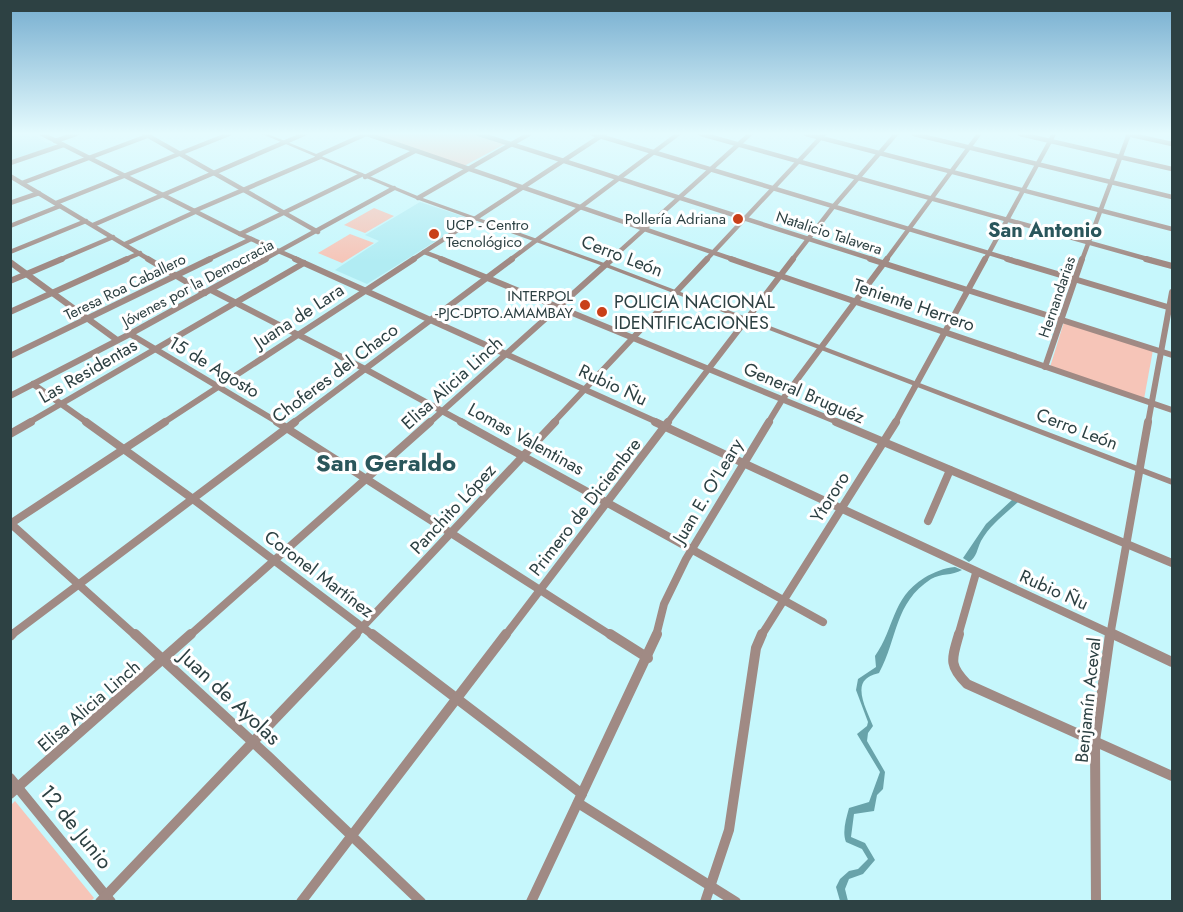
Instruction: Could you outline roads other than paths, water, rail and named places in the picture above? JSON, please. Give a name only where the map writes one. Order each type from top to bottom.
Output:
[{"type":"street","name":"Lomas Valentinas","points":[[11,177],[177,275],[365,369],[823,621]]},
{"type":"street","points":[[10,182],[32,177]]},
{"type":"street","points":[[10,226],[123,177]]},
{"type":"street","name":"Rubio Ñu","points":[[125,177],[240,234],[507,353],[976,573],[1173,662]]},
{"type":"street","points":[[93,225],[207,177]]},
{"type":"street","points":[[218,177],[318,232]]},
{"type":"street","points":[[125,244],[273,177]]},
{"type":"street","points":[[240,234],[362,177]]},
{"type":"street","name":"Cerro León","points":[[364,177],[677,292],[1173,482]]},
{"type":"street","points":[[418,198],[455,177]]},
{"type":"street","name":"Teniente Herrero","points":[[482,177],[635,228],[645,228],[1173,410]]},
{"type":"street","name":"Juana de Lara","points":[[11,524],[538,177]]},
{"type":"street","name":"Natalicio Talavera","points":[[614,177],[1173,355]]},
{"type":"street","name":"Elisa Alicia Linch","points":[[14,791],[164,660],[704,177]]},
{"type":"street","points":[[732,177],[1171,308]]},
{"type":"street","name":"Panchito López","points":[[106,899],[785,177]]},
{"type":"street","points":[[857,177],[1173,266]]},
{"type":"street","name":"Primero de Diciembre","points":[[301,902],[857,177]]},
{"type":"street","name":"Juan E. O'Leary","points":[[531,902],[648,658],[655,642],[664,604],[691,550],[782,400],[946,177]]},
{"type":"street","points":[[971,177],[1173,229]]},
{"type":"street","name":"Ytororo","points":[[705,902],[729,830],[756,648],[884,443],[1030,177]]},
{"type":"street","points":[[1089,177],[1173,197]]},
{"type":"street","name":"Hernandarias","points":[[1045,366],[1088,242],[1114,177]]},
{"type":"street","name":"Choferes del Chaco","points":[[10,636],[619,178]]},
{"type":"street","name":"Jóvenes por la Democracia","points":[[12,392],[33,384],[130,334],[394,188]]},
{"type":"street","points":[[10,203],[39,193]]},
{"type":"street","points":[[10,252],[86,220]]},
{"type":"street","points":[[10,281],[113,237]]},
{"type":"street","name":"Teresa Roa Caballero","points":[[10,356],[251,239]]},
{"type":"street","name":"General Bruguéz","points":[[424,252],[560,306],[1173,563]]},
{"type":"street","points":[[10,312],[140,253]]},
{"type":"street","points":[[10,262],[117,340]]},
{"type":"street","name":"Las Residentas","points":[[10,434],[304,262]]},
{"type":"street","name":"Benjamín Aceval","points":[[1096,902],[1095,741],[1110,633],[1173,292]]},
{"type":"street","name":"15 de Agosto","points":[[130,334],[287,428],[539,591],[648,658]]},
{"type":"street","name":"Coronel Martínez","points":[[33,384],[193,499],[363,627],[580,798],[736,902]]},
{"type":"street","points":[[928,521],[950,470]]},
{"type":"street","name":"Juan de Ayolas","points":[[11,524],[164,660],[352,834],[421,902]]},
{"type":"street","points":[[976,573],[952,659],[955,672],[967,684],[1173,776]]},
{"type":"street","name":"12 de Junio","points":[[10,778],[14,791],[106,899]]},
{"type":"place","name":"Pollería Adriana","points":[[738,219]]},
{"type":"place","name":"UCP - Centro Tecnológico","points":[[434,234]]},
{"type":"place","name":"INTERPOL -PJC-DPTO.AMAMBAY","points":[[585,305]]},
{"type":"place","name":"POLICIA NACIONAL IDENTIFICACIONES","points":[[602,312]]},
{"type":"district","name":"San Antonio","points":[[1045,230]]},
{"type":"district","name":"San Geraldo","points":[[386,462]]}]
